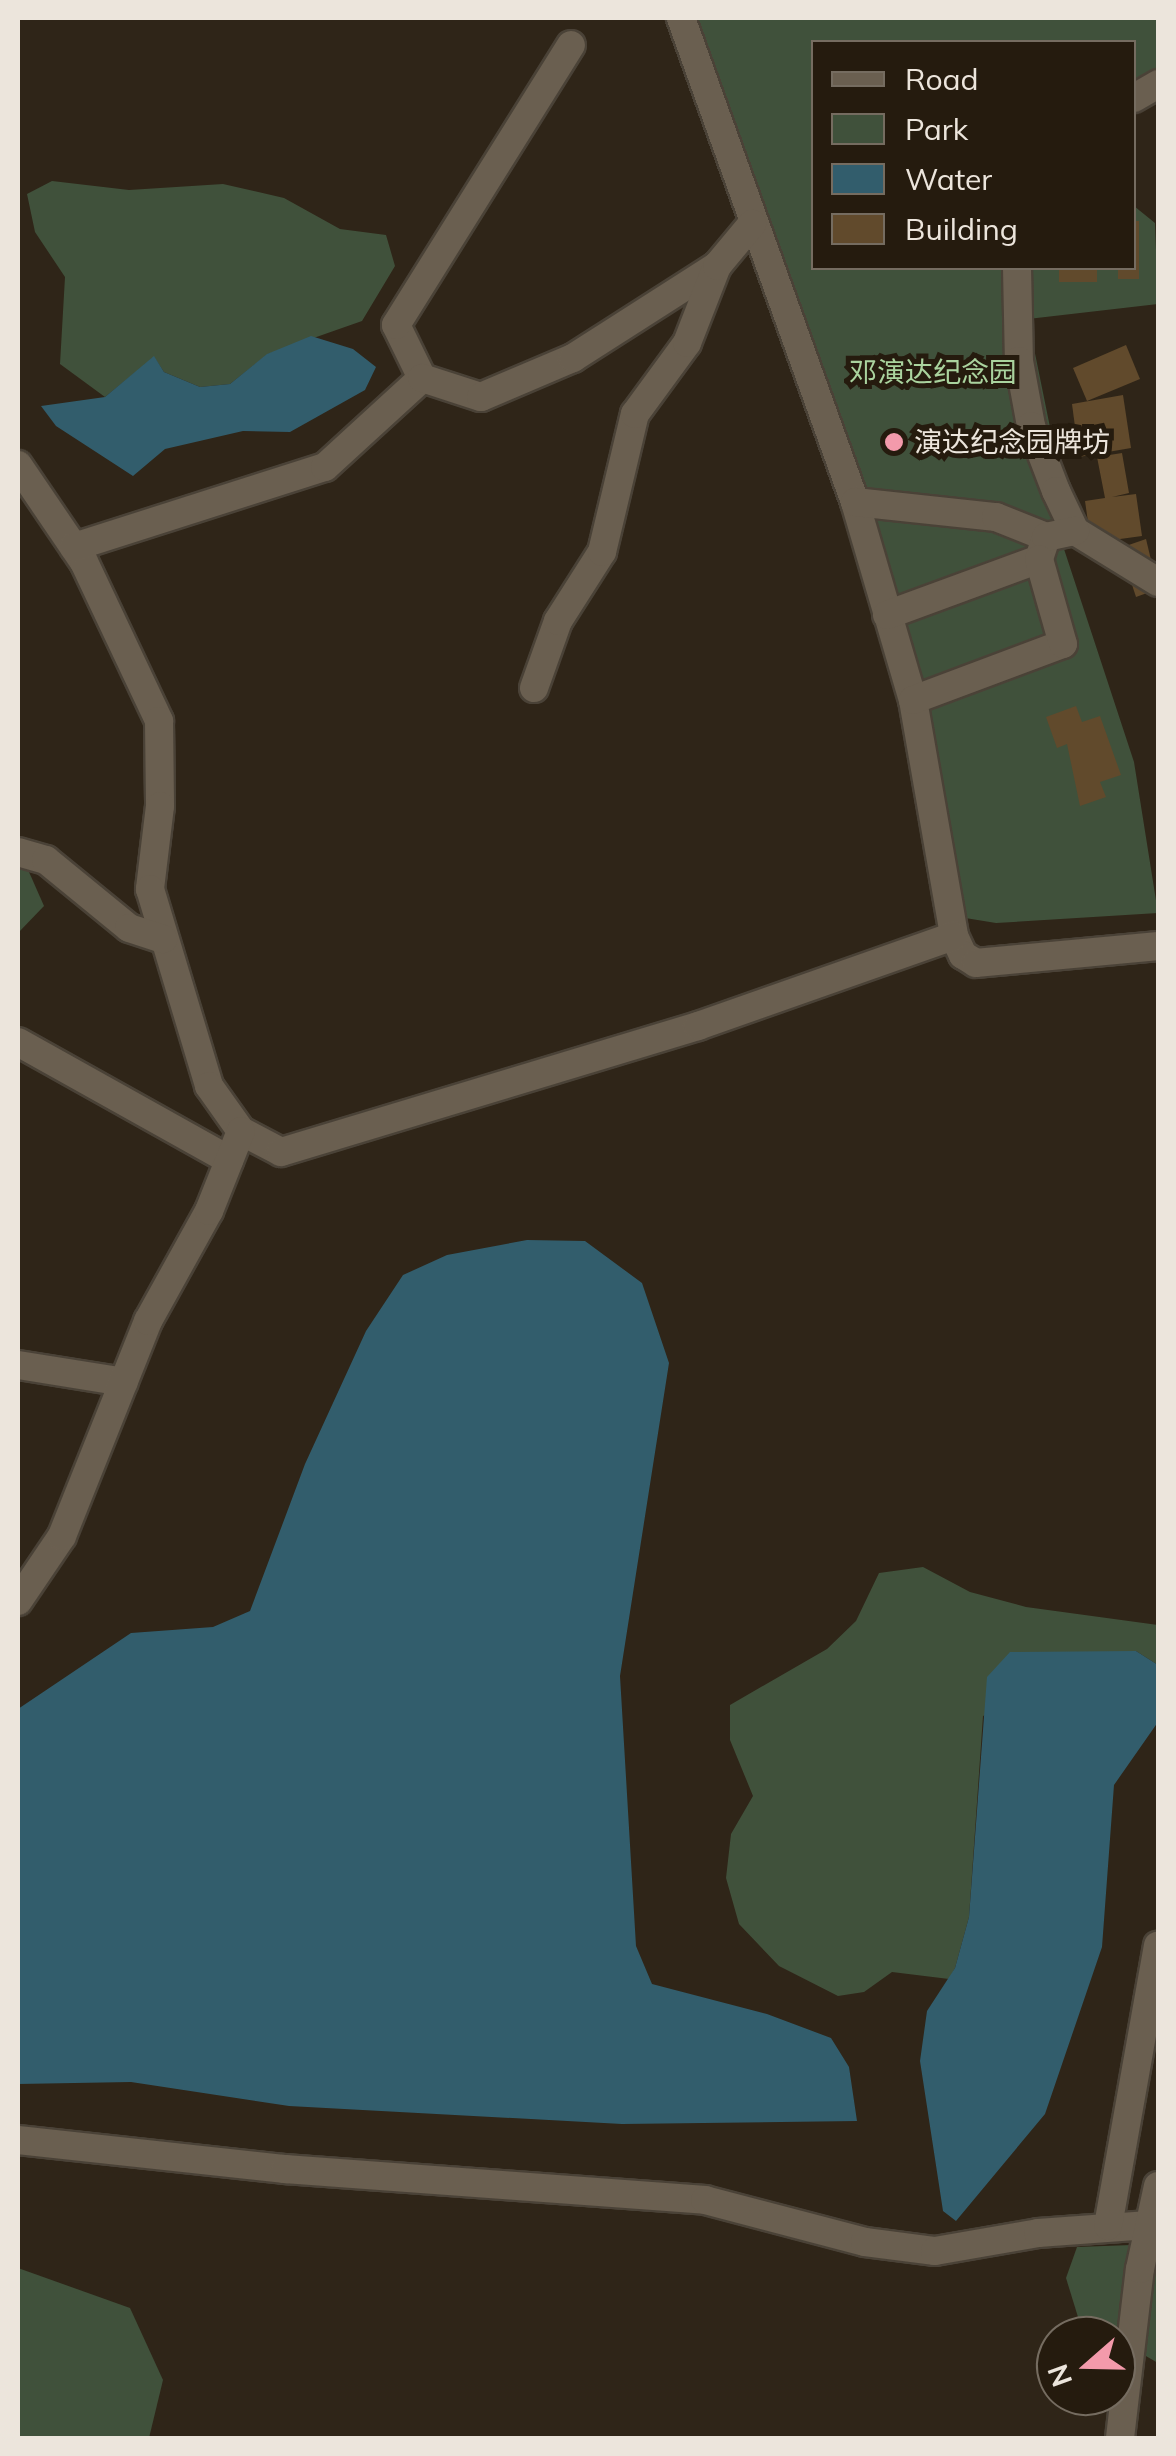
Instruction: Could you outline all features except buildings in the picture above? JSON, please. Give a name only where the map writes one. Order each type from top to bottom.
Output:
[{"type":"street","points":[[681,18],[855,502],[913,700],[954,936],[976,962],[1158,946]]},
{"type":"street","points":[[571,45],[396,325],[422,378],[481,398],[573,358],[717,266],[752,224]]},
{"type":"street","points":[[1136,97],[1158,84]]},
{"type":"street","points":[[534,688],[558,621],[602,552],[635,414],[687,343],[717,266]]},
{"type":"street","points":[[1017,270],[1020,361],[1032,426],[1075,531],[1158,582]]},
{"type":"street","points":[[74,548],[325,467],[422,378]]},
{"type":"street","points":[[18,465],[74,548],[160,720],[160,806],[150,889],[209,1086],[240,1131],[281,1152],[419,1114],[954,936]]},
{"type":"street","points":[[855,502],[996,517],[1042,548],[1063,644],[913,700]]},
{"type":"street","points":[[886,614],[1075,531]]},
{"type":"street","points":[[18,852],[46,860],[129,928],[163,938]]},
{"type":"street","points":[[18,1042],[229,1160]]},
{"type":"street","points":[[18,1601],[62,1536],[124,1382],[240,1131]]},
{"type":"street","points":[[18,1365],[124,1382]]},
{"type":"street","points":[[1108,2226],[1158,1945]]},
{"type":"street","points":[[18,2140],[304,2171],[704,2200],[865,2242],[934,2251],[1108,2226],[1149,2225]]},
{"type":"street","points":[[1120,2438],[1149,2225],[1158,2186]]},
{"type":"green space","name":"邓演达纪念园","points":[[698,18],[1158,18],[1158,85],[1136,102],[1136,40],[811,40],[811,270],[1136,270],[1136,208],[1155,223],[1158,304],[1028,319],[1063,491],[1064,549],[1134,762],[1158,913],[996,923],[953,916],[861,480]]},
{"type":"green space","points":[[52,181],[129,190],[223,184],[284,198],[340,229],[386,235],[395,266],[362,321],[268,354],[230,384],[200,387],[164,372],[154,357],[105,397],[60,364],[65,277],[35,232],[27,194]]},
{"type":"green space","points":[[18,847],[44,906],[18,933]]},
{"type":"green space","points":[[923,1567],[970,1592],[1026,1607],[1158,1625],[1158,1665],[1136,1651],[983,1716],[969,1917],[955,1968],[949,1979],[892,1972],[864,1992],[838,1996],[779,1966],[739,1924],[726,1878],[731,1834],[753,1796],[730,1740],[730,1705],[827,1649],[856,1621],[879,1573]]},
{"type":"green space","points":[[1158,2244],[1158,2363],[1136,2350],[1136,2316],[1078,2316],[1066,2278],[1077,2247]]},
{"type":"green space","points":[[18,2268],[130,2308],[163,2380],[149,2438],[18,2438]]},
{"type":"water","points":[[311,336],[353,349],[376,367],[365,390],[290,432],[243,431],[165,449],[133,476],[56,426],[41,406],[105,397],[154,356],[164,372],[200,387],[230,384],[267,354]]},
{"type":"water","points":[[527,1240],[585,1241],[642,1283],[669,1363],[620,1676],[636,1946],[652,1984],[767,2014],[831,2038],[849,2067],[857,2121],[622,2124],[289,2106],[131,2082],[18,2084],[18,1709],[131,1633],[213,1627],[250,1611],[305,1464],[366,1331],[403,1275],[447,1255]]},
{"type":"water","points":[[1136,1651],[1158,1665],[1158,1722],[1114,1785],[1102,1947],[1045,2114],[956,2221],[943,2211],[920,2061],[927,2011],[955,1968],[969,1917],[987,1677],[1010,1652]]},
{"type":"place","name":"演达纪念园牌坊","points":[[894,442]]}]
